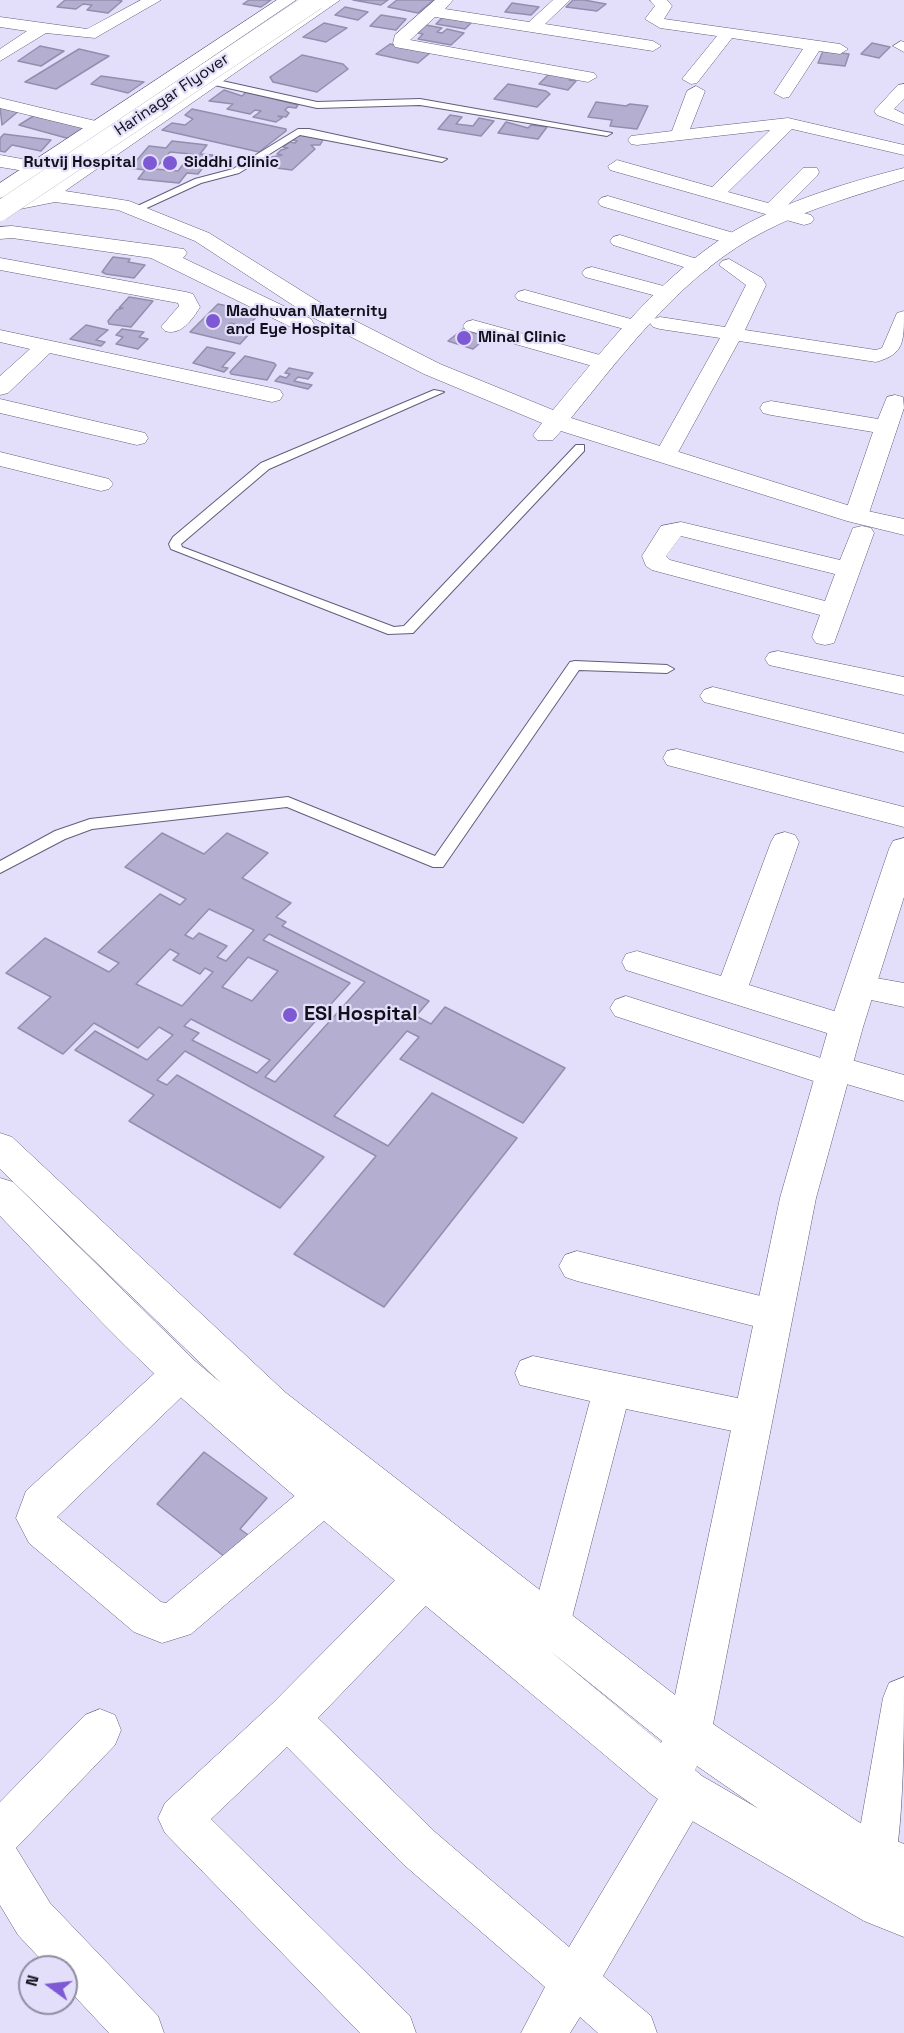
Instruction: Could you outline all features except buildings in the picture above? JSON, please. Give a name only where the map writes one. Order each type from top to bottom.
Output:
[{"type":"street","points":[[127,0],[150,1]]},
{"type":"street","points":[[0,192],[288,0]]},
{"type":"street","name":"Harinagar Flyover","points":[[0,209],[316,0]]},
{"type":"street","points":[[0,228],[332,0]]},
{"type":"street","points":[[533,27],[562,0]]},
{"type":"street","points":[[658,0],[664,6],[653,19],[655,21],[840,49]]},
{"type":"street","points":[[0,22],[89,34],[150,1]]},
{"type":"street","points":[[588,77],[401,43],[401,39],[439,6],[533,27],[653,46]]},
{"type":"street","points":[[0,56],[44,27]]},
{"type":"street","points":[[679,135],[694,85],[728,33]]},
{"type":"street","points":[[783,93],[814,45]]},
{"type":"street","points":[[903,91],[883,111],[904,120]]},
{"type":"street","points":[[0,103],[98,127]]},
{"type":"street","points":[[742,128],[754,109]]},
{"type":"street","points":[[637,140],[788,123],[904,150]]},
{"type":"street","points":[[715,194],[788,123]]},
{"type":"street","points":[[659,178],[698,133]]},
{"type":"street","points":[[0,161],[38,167]]},
{"type":"street","points":[[617,166],[787,214],[904,184]]},
{"type":"street","points":[[563,434],[683,298],[756,245],[787,214],[810,172]]},
{"type":"street","points":[[563,434],[603,363],[635,326],[699,266],[759,226],[787,214],[904,174]]},
{"type":"street","points":[[0,209],[55,196],[80,198],[134,210],[202,237],[245,265],[310,317],[438,392],[797,516],[904,527]]},
{"type":"street","points":[[608,202],[737,240]]},
{"type":"street","points":[[0,233],[12,232],[156,253],[189,255],[245,265]]},
{"type":"street","points":[[620,241],[699,266]]},
{"type":"street","points":[[156,253],[432,369],[563,434],[665,456],[904,542]]},
{"type":"street","points":[[0,264],[186,298],[190,307],[172,327]]},
{"type":"street","points":[[665,456],[732,335],[756,283],[729,264]]},
{"type":"street","points":[[592,273],[668,293]]},
{"type":"street","points":[[525,296],[635,326]]},
{"type":"street","points":[[660,323],[883,355],[892,350],[904,317]]},
{"type":"street","points":[[473,327],[603,363]]},
{"type":"street","points":[[0,336],[272,395]]},
{"type":"street","points":[[0,388],[45,346]]},
{"type":"street","points":[[825,637],[850,570],[859,524],[885,427],[895,402]]},
{"type":"street","points":[[0,406],[137,438]]},
{"type":"street","points":[[771,408],[885,427]]},
{"type":"street","points":[[0,459],[101,484]]},
{"type":"street","points":[[835,611],[661,565],[655,561],[654,556],[667,535],[676,529],[850,570]]},
{"type":"street","points":[[735,584],[758,547]]},
{"type":"street","points":[[777,659],[904,686]]},
{"type":"street","points":[[713,696],[904,743]]},
{"type":"street","points":[[677,758],[904,817]]},
{"type":"street","points":[[731,992],[785,842]]},
{"type":"street","points":[[544,2033],[575,1984],[676,1785],[689,1734],[798,1198],[846,1027],[902,863]]},
{"type":"street","points":[[637,962],[846,1027]]},
{"type":"street","points":[[859,987],[904,995]]},
{"type":"street","points":[[626,1008],[833,1071],[904,1088]]},
{"type":"street","points":[[0,1148],[261,1396],[689,1734],[841,1837],[891,1862],[904,1698]]},
{"type":"street","points":[[0,1192],[181,1373],[324,1496],[676,1785],[880,1904],[904,1913]]},
{"type":"street","points":[[577,1266],[773,1315]]},
{"type":"street","points":[[181,1373],[40,1504],[36,1518],[43,1530],[148,1618],[158,1623],[168,1623],[177,1620],[324,1496]]},
{"type":"street","points":[[533,1374],[752,1418]]},
{"type":"street","points":[[550,1625],[612,1389]]},
{"type":"street","points":[[393,2033],[180,1818],[288,1718],[424,1579]]},
{"type":"street","points":[[288,1718],[419,1848],[634,2033]]},
{"type":"street","points":[[0,1833],[100,1730]]},
{"type":"street","points":[[0,1863],[34,1919],[141,2033]]},
{"type":"lane","points":[[213,82],[317,105],[420,102],[607,133]]},
{"type":"lane","points":[[134,210],[198,181],[236,171],[298,132],[309,132],[442,159]]},
{"type":"lane","points":[[438,392],[265,466],[177,540],[175,544],[177,549],[393,631],[408,630],[563,434]]},
{"type":"lane","points":[[0,868],[60,835],[90,824],[288,802],[438,862],[575,665],[667,669]]},
{"type":"place","name":"Rutvij Hospital","points":[[150,163]]},
{"type":"place","name":"Siddhi Clinic","points":[[170,163]]},
{"type":"place","name":"Madhuvan Maternity and Eye Hospital","points":[[213,321]]},
{"type":"place","name":"Minal Clinic","points":[[464,338]]},
{"type":"place","name":"ESI Hospital","points":[[290,1015]]}]
